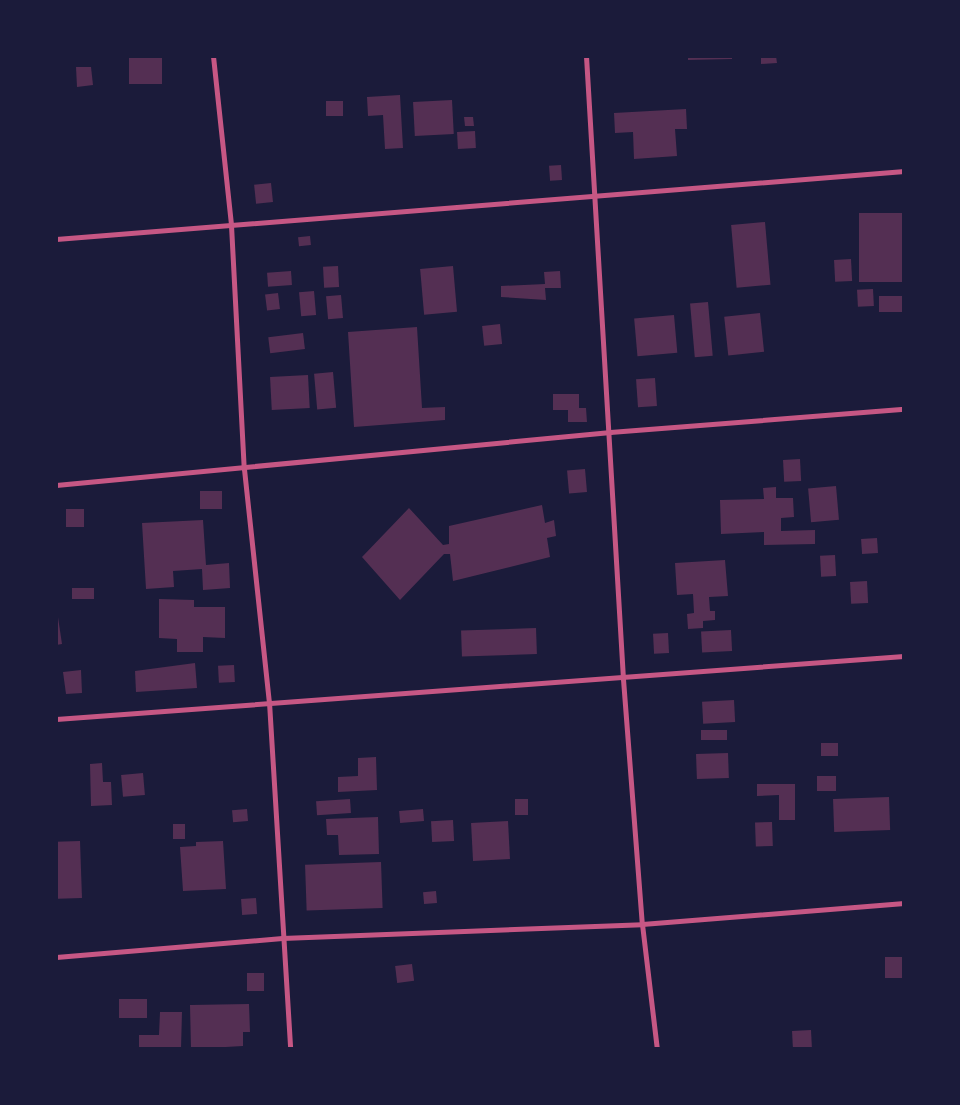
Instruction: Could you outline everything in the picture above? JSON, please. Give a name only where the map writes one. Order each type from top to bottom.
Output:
[{"type":"street","points":[[213,56],[231,224],[244,470],[269,702],[290,1049]]},
{"type":"street","points":[[586,56],[592,195],[610,432],[623,679],[642,924],[657,1049]]},
{"type":"street","points":[[56,239],[904,171]]},
{"type":"street","points":[[56,485],[244,470],[610,432],[904,409]]},
{"type":"street","points":[[56,719],[269,702],[623,679],[904,656]]},
{"type":"street","points":[[56,957],[282,938],[642,924],[904,903]]},
{"type":"building","points":[[129,56],[162,56],[162,84],[129,84]]},
{"type":"building","points":[[688,56],[732,56],[732,59],[688,60]]},
{"type":"building","points":[[761,56],[776,56],[777,63],[761,64]]},
{"type":"building","points":[[76,67],[91,67],[93,85],[77,87]]},
{"type":"building","points":[[400,95],[403,148],[385,149],[383,115],[368,116],[367,97]]},
{"type":"building","points":[[452,100],[454,134],[415,136],[413,102]]},
{"type":"building","points":[[326,101],[343,101],[343,116],[326,116]]},
{"type":"building","points":[[686,109],[687,129],[675,129],[677,156],[634,159],[633,132],[615,133],[614,113]]},
{"type":"building","points":[[464,117],[473,117],[474,126],[465,126]]},
{"type":"building","points":[[475,131],[476,148],[458,149],[457,132]]},
{"type":"building","points":[[561,165],[562,180],[550,181],[549,166]]},
{"type":"building","points":[[271,183],[273,202],[256,204],[254,185]]},
{"type":"building","points":[[859,213],[904,213],[904,282],[859,282]]},
{"type":"building","points":[[765,222],[770,285],[737,288],[731,225]]},
{"type":"building","points":[[310,236],[311,245],[299,246],[298,237]]},
{"type":"building","points":[[851,259],[852,281],[835,282],[834,260]]},
{"type":"building","points":[[338,266],[339,287],[324,288],[323,267]]},
{"type":"building","points":[[453,266],[457,312],[424,315],[420,269]]},
{"type":"building","points":[[291,271],[292,285],[268,287],[267,273]]},
{"type":"building","points":[[560,271],[561,288],[545,288],[546,300],[501,297],[501,286],[545,284],[544,272]]},
{"type":"building","points":[[873,289],[874,306],[858,307],[857,290]]},
{"type":"building","points":[[314,291],[316,315],[301,316],[299,292]]},
{"type":"building","points":[[278,293],[280,309],[267,310],[265,295]]},
{"type":"building","points":[[341,295],[343,318],[328,319],[326,296]]},
{"type":"building","points":[[879,296],[904,296],[904,312],[879,312]]},
{"type":"building","points":[[708,302],[713,356],[695,357],[690,304]]},
{"type":"building","points":[[760,313],[764,352],[728,356],[724,317]]},
{"type":"building","points":[[674,315],[677,353],[637,356],[634,318]]},
{"type":"building","points":[[500,324],[502,344],[484,346],[482,326]]},
{"type":"building","points":[[417,327],[422,408],[445,407],[445,420],[354,427],[348,332]]},
{"type":"building","points":[[303,333],[305,349],[270,353],[268,337]]},
{"type":"building","points":[[333,372],[336,408],[317,410],[314,374]]},
{"type":"building","points":[[308,375],[310,408],[272,410],[270,377]]},
{"type":"building","points":[[655,378],[657,406],[638,407],[636,379]]},
{"type":"building","points":[[553,394],[579,394],[579,408],[586,408],[587,422],[568,422],[568,410],[553,410]]},
{"type":"building","points":[[800,459],[801,481],[784,482],[783,460]]},
{"type":"building","points":[[585,469],[587,492],[569,493],[567,471]]},
{"type":"building","points":[[836,486],[839,520],[811,522],[808,488]]},
{"type":"building","points":[[776,487],[776,498],[793,498],[794,517],[781,518],[781,531],[815,530],[815,544],[764,545],[764,532],[721,534],[720,500],[764,499],[763,488]]},
{"type":"building","points":[[200,491],[222,491],[222,509],[200,509]]},
{"type":"building","points":[[542,505],[545,523],[554,520],[556,536],[547,538],[550,557],[453,581],[450,554],[444,554],[400,600],[362,557],[409,508],[443,545],[449,544],[449,526]]},
{"type":"building","points":[[66,509],[84,509],[84,527],[66,527]]},
{"type":"building","points":[[203,520],[206,565],[229,563],[230,588],[203,590],[202,569],[173,571],[174,587],[146,589],[142,523]]},
{"type":"building","points":[[877,538],[878,553],[862,554],[861,539]]},
{"type":"building","points":[[835,555],[836,576],[821,577],[820,556]]},
{"type":"building","points":[[725,560],[728,596],[709,597],[710,611],[715,611],[715,620],[703,621],[703,628],[688,629],[687,614],[694,613],[693,594],[677,595],[675,563]]},
{"type":"building","points":[[867,581],[868,603],[851,604],[850,582]]},
{"type":"building","points":[[72,588],[94,588],[94,599],[72,599]]},
{"type":"building","points":[[159,599],[194,600],[194,607],[225,607],[225,638],[203,637],[203,652],[177,652],[177,639],[159,638]]},
{"type":"building","points":[[56,604],[62,644],[56,645]]},
{"type":"building","points":[[536,628],[537,654],[462,657],[461,631]]},
{"type":"building","points":[[731,630],[732,651],[702,653],[701,632]]},
{"type":"building","points":[[668,633],[669,653],[654,654],[653,634]]},
{"type":"building","points":[[195,663],[197,688],[136,692],[135,671]]},
{"type":"building","points":[[234,665],[235,682],[219,683],[218,666]]},
{"type":"building","points":[[81,670],[82,693],[66,694],[63,672]]},
{"type":"building","points":[[734,700],[735,722],[703,724],[702,702]]},
{"type":"building","points":[[701,730],[727,730],[727,740],[701,740]]},
{"type":"building","points":[[821,743],[838,743],[838,756],[821,756]]},
{"type":"building","points":[[728,753],[729,778],[697,779],[696,754]]},
{"type":"building","points":[[376,757],[377,790],[338,792],[338,777],[358,776],[358,758]]},
{"type":"building","points":[[102,763],[103,782],[111,782],[112,805],[91,806],[90,764]]},
{"type":"building","points":[[143,773],[145,795],[123,797],[121,775]]},
{"type":"building","points":[[817,776],[836,776],[836,791],[817,791]]},
{"type":"building","points":[[757,784],[795,784],[795,820],[779,820],[779,795],[757,796]]},
{"type":"building","points":[[889,797],[890,830],[834,832],[833,799]]},
{"type":"building","points":[[350,799],[351,813],[317,815],[316,801]]},
{"type":"building","points":[[515,799],[528,799],[528,815],[515,815]]},
{"type":"building","points":[[247,809],[248,821],[233,822],[232,810]]},
{"type":"building","points":[[423,809],[424,821],[400,823],[399,811]]},
{"type":"building","points":[[378,817],[379,854],[339,855],[338,835],[327,835],[326,819]]},
{"type":"building","points":[[453,820],[454,841],[432,842],[431,821]]},
{"type":"building","points":[[508,821],[510,859],[473,861],[471,823]]},
{"type":"building","points":[[772,822],[773,846],[756,847],[755,823]]},
{"type":"building","points":[[173,824],[185,824],[185,839],[173,839]]},
{"type":"building","points":[[80,841],[82,898],[58,899],[56,842]]},
{"type":"building","points":[[223,841],[226,889],[183,891],[180,847],[196,846],[196,842]]},
{"type":"building","points":[[381,862],[383,908],[307,911],[305,865]]},
{"type":"building","points":[[436,891],[437,903],[424,904],[423,892]]},
{"type":"building","points":[[256,898],[257,914],[242,915],[241,899]]},
{"type":"building","points":[[885,957],[904,957],[904,978],[885,978]]},
{"type":"building","points":[[412,964],[414,981],[397,983],[395,966]]},
{"type":"building","points":[[247,973],[264,973],[264,991],[247,991]]},
{"type":"building","points":[[119,999],[147,999],[147,1018],[119,1018]]},
{"type":"building","points":[[249,1004],[250,1032],[243,1032],[243,1046],[191,1049],[190,1005]]},
{"type":"building","points":[[160,1012],[182,1012],[181,1049],[139,1048],[139,1035],[159,1035]]},
{"type":"building","points":[[811,1030],[812,1049],[793,1049],[792,1031]]}]
